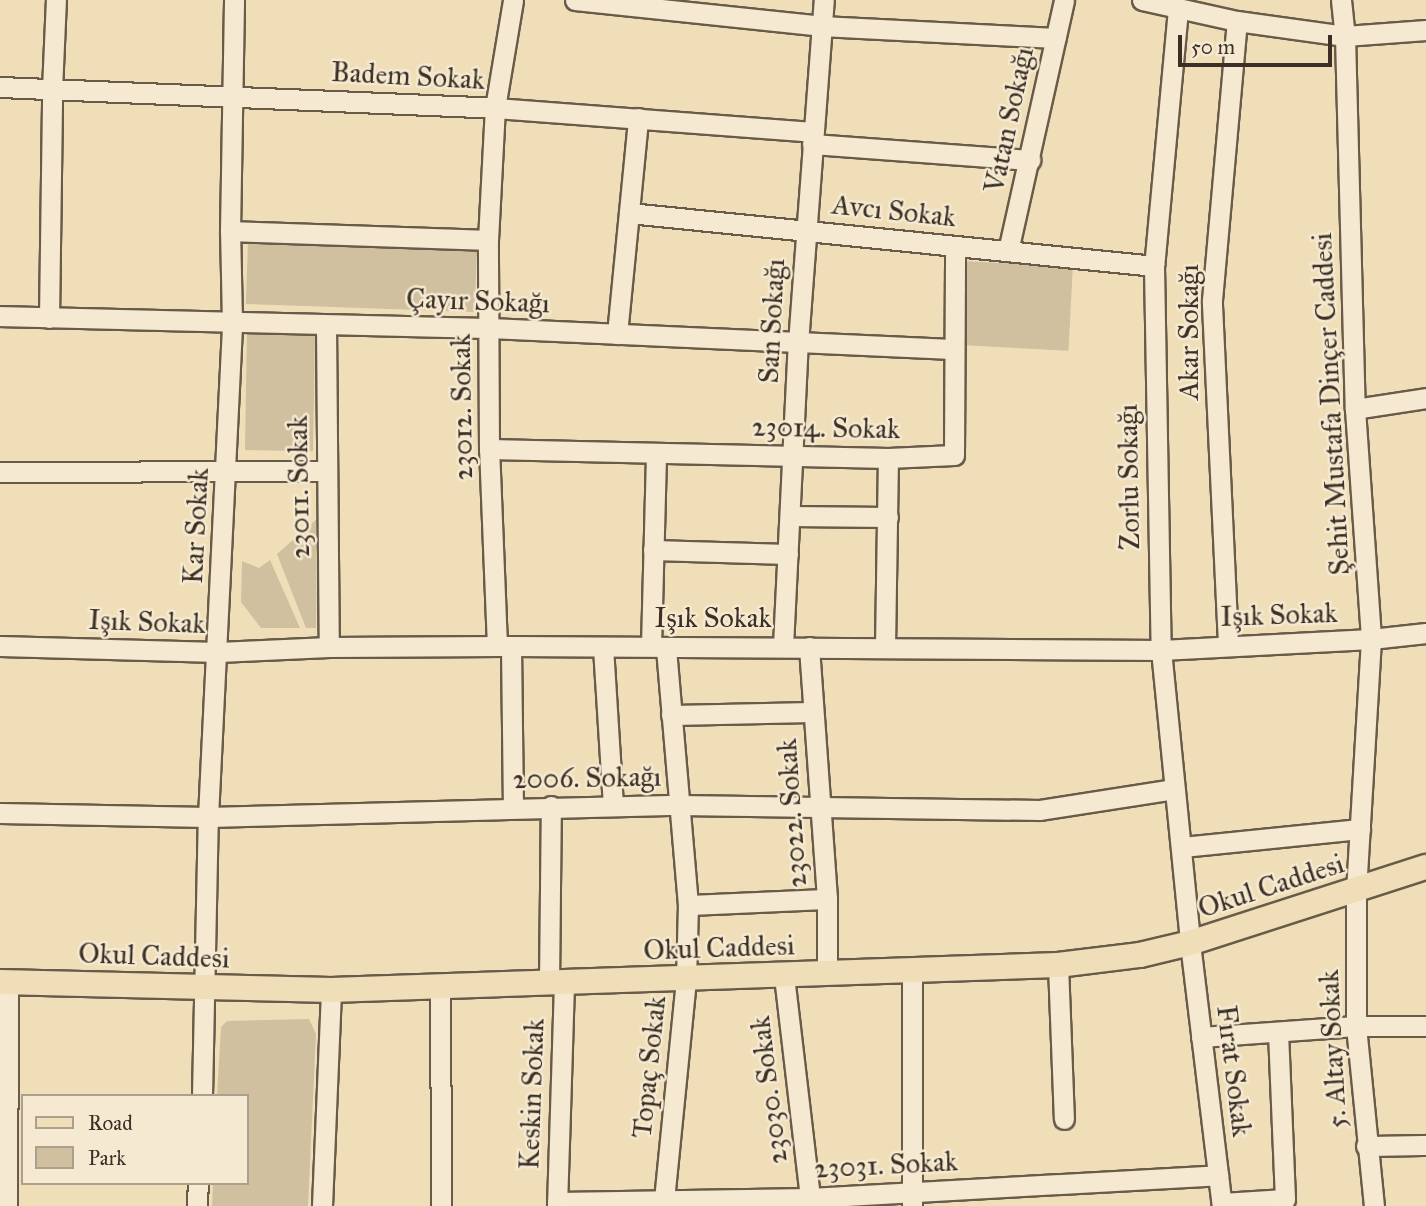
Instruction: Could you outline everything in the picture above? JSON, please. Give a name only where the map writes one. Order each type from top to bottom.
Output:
[{"type":"main road","name":"Okul Caddesi","points":[[4,982],[331,990],[1058,965],[1140,954],[1190,943],[1426,867]]},
{"type":"street","points":[[49,318],[56,0]]},
{"type":"street","name":"Kar Sokak","points":[[202,1094],[207,987],[208,817],[227,471],[232,323],[230,231],[234,0]]},
{"type":"street","name":"23012. Sokak","points":[[513,0],[495,108],[488,240],[489,449],[513,807]]},
{"type":"street","points":[[575,0],[821,26],[1056,38]]},
{"type":"street","name":"San Sokağı","points":[[783,646],[798,343],[824,0]]},
{"type":"street","name":"Vatan Sokağı","points":[[1008,251],[1064,0]]},
{"type":"street","points":[[1142,0],[1237,21],[1345,36],[1426,30]]},
{"type":"street","name":"Şehit Mustafa Dinçer Caddesi","points":[[1340,0],[1345,36],[1355,408],[1371,639],[1356,889]]},
{"type":"street","name":"Zorlu Sokağı","points":[[1178,9],[1154,266],[1161,650],[1190,943]]},
{"type":"street","name":"Akar Sokağı","points":[[1228,644],[1212,300],[1237,21]]},
{"type":"street","name":"Badem Sokak","points":[[0,87],[231,95],[638,118],[1030,160]]},
{"type":"street","points":[[617,334],[638,118]]},
{"type":"street","name":"Avcı Sokak","points":[[629,213],[1154,266]]},
{"type":"street","points":[[230,231],[488,240]]},
{"type":"street","name":"23014. Sokak","points":[[489,449],[888,458],[954,455],[955,246]]},
{"type":"street","name":"Çayır Sokağı","points":[[0,316],[488,328],[954,349]]},
{"type":"street","name":"23011. Sokak","points":[[326,326],[329,647]]},
{"type":"street","points":[[1355,408],[1426,398]]},
{"type":"street","name":"Topaç Sokak","points":[[656,453],[653,551],[658,647],[671,715],[688,905],[686,979],[664,1200]]},
{"type":"street","points":[[886,647],[888,458]]},
{"type":"street","points":[[0,472],[327,471]]},
{"type":"street","points":[[790,516],[888,517]]},
{"type":"street","points":[[653,551],[788,554]]},
{"type":"street","name":"Işık Sokak","points":[[0,646],[218,652],[329,647],[504,646],[1161,650],[1228,644],[1371,639],[1426,633]]},
{"type":"street","points":[[603,646],[613,806]]},
{"type":"street","name":"23022. Sokak","points":[[809,647],[827,898],[827,974]]},
{"type":"street","points":[[671,715],[814,712]]},
{"type":"street","name":"2006. Sokağı","points":[[0,813],[208,817],[551,806],[679,805],[1040,810],[1174,789]]},
{"type":"street","name":"Keskin Sokak","points":[[551,806],[556,983],[557,1204]]},
{"type":"street","points":[[1182,847],[1360,829]]},
{"type":"street","name":"5. Altay Sokak","points":[[1356,889],[1356,1026],[1374,1206]]},
{"type":"street","points":[[688,905],[827,898]]},
{"type":"street","name":"Fırat Sokak","points":[[1190,943],[1222,1205]]},
{"type":"street","points":[[1058,965],[1064,1119]]},
{"type":"street","points":[[912,971],[912,1199]]},
{"type":"street","name":"23030. Sokak","points":[[784,976],[810,1198]]},
{"type":"street","points":[[4,982],[15,1116],[7,1206]]},
{"type":"street","points":[[440,988],[441,1206]]},
{"type":"street","points":[[322,1206],[331,990]]},
{"type":"street","points":[[1201,1037],[1356,1026],[1426,1026]]},
{"type":"street","points":[[1222,1205],[1285,1199],[1278,1032]]},
{"type":"street","points":[[1366,1146],[1426,1145]]},
{"type":"street","name":"23031. Sokak","points":[[557,1204],[664,1200],[722,1203],[810,1198],[912,1199],[1218,1175]]},
{"type":"street","points":[[197,1206],[198,1185]]},
{"type":"green space","points":[[248,243],[477,251],[475,312],[246,304]]},
{"type":"green space","points":[[963,261],[1073,267],[1068,351],[959,345]]},
{"type":"green space","points":[[247,333],[315,334],[313,451],[245,450]]},
{"type":"green space","points":[[317,519],[316,628],[306,628],[277,554]]},
{"type":"green space","points":[[270,560],[300,628],[261,628],[241,602],[242,561],[259,568]]},
{"type":"green space","points":[[309,1019],[316,1034],[308,1206],[212,1206],[213,1185],[248,1185],[248,1094],[217,1094],[221,1027],[227,1021]]}]
